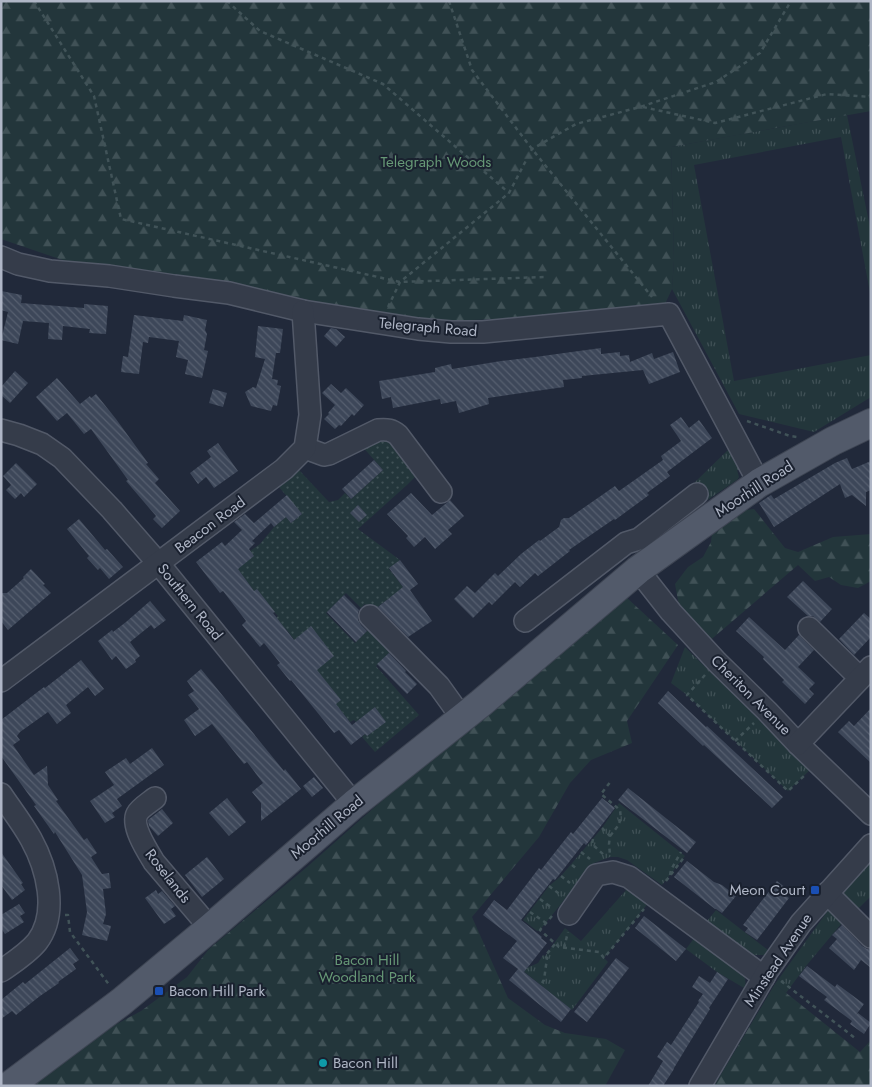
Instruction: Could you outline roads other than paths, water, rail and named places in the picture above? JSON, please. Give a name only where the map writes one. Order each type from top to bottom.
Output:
[{"type":"main road","name":"Moorhill Road","points":[[9,1086],[121,1002],[354,804],[462,718],[641,568],[758,482],[833,441],[871,423]]},
{"type":"street","name":"Telegraph Road","points":[[1,257],[18,264],[50,271],[110,276],[229,293],[303,311],[418,329],[451,332],[483,332],[669,314],[758,482]]},
{"type":"street","points":[[303,311],[310,415],[305,448],[324,455],[378,430],[392,430],[398,435],[441,492]]},
{"type":"street","name":"Southern Road","points":[[1,430],[42,444],[62,458],[112,510],[159,564],[354,804]]},
{"type":"street","name":"Beacon Road","points":[[1,682],[284,469],[305,448]]},
{"type":"street","name":"Moorhill Road","points":[[524,621],[626,543],[639,539],[697,494]]},
{"type":"street","points":[[626,543],[641,568]]},
{"type":"street","name":"Cheriton Avenue","points":[[641,568],[671,612],[717,662],[871,814]]},
{"type":"street","points":[[370,616],[439,686],[462,718]]},
{"type":"street","points":[[798,744],[865,673],[808,628]]},
{"type":"street","points":[[1,794],[32,840],[40,857],[45,875],[49,914],[45,928],[37,941],[26,953],[1,971]]},
{"type":"street","name":"Roselands","points":[[155,798],[137,814],[135,820],[139,835],[154,862],[210,928]]},
{"type":"street","name":"Minstead Avenue","points":[[700,1086],[766,974],[801,923],[871,845]]},
{"type":"street","points":[[563,908],[596,875],[612,872],[629,877],[766,974]]},
{"type":"street","points":[[827,894],[871,937]]},
{"type":"place","name":"Meon Court","points":[[815,890]]},
{"type":"place","name":"Bacon Hill Park","points":[[159,991]]},
{"type":"place","name":"Bacon Hill","points":[[323,1063]]},
{"type":"park label","name":"Telegraph Woods","points":[[436,162]]},
{"type":"park label","name":"Bacon Hill Woodland Park","points":[[367,968]]}]
